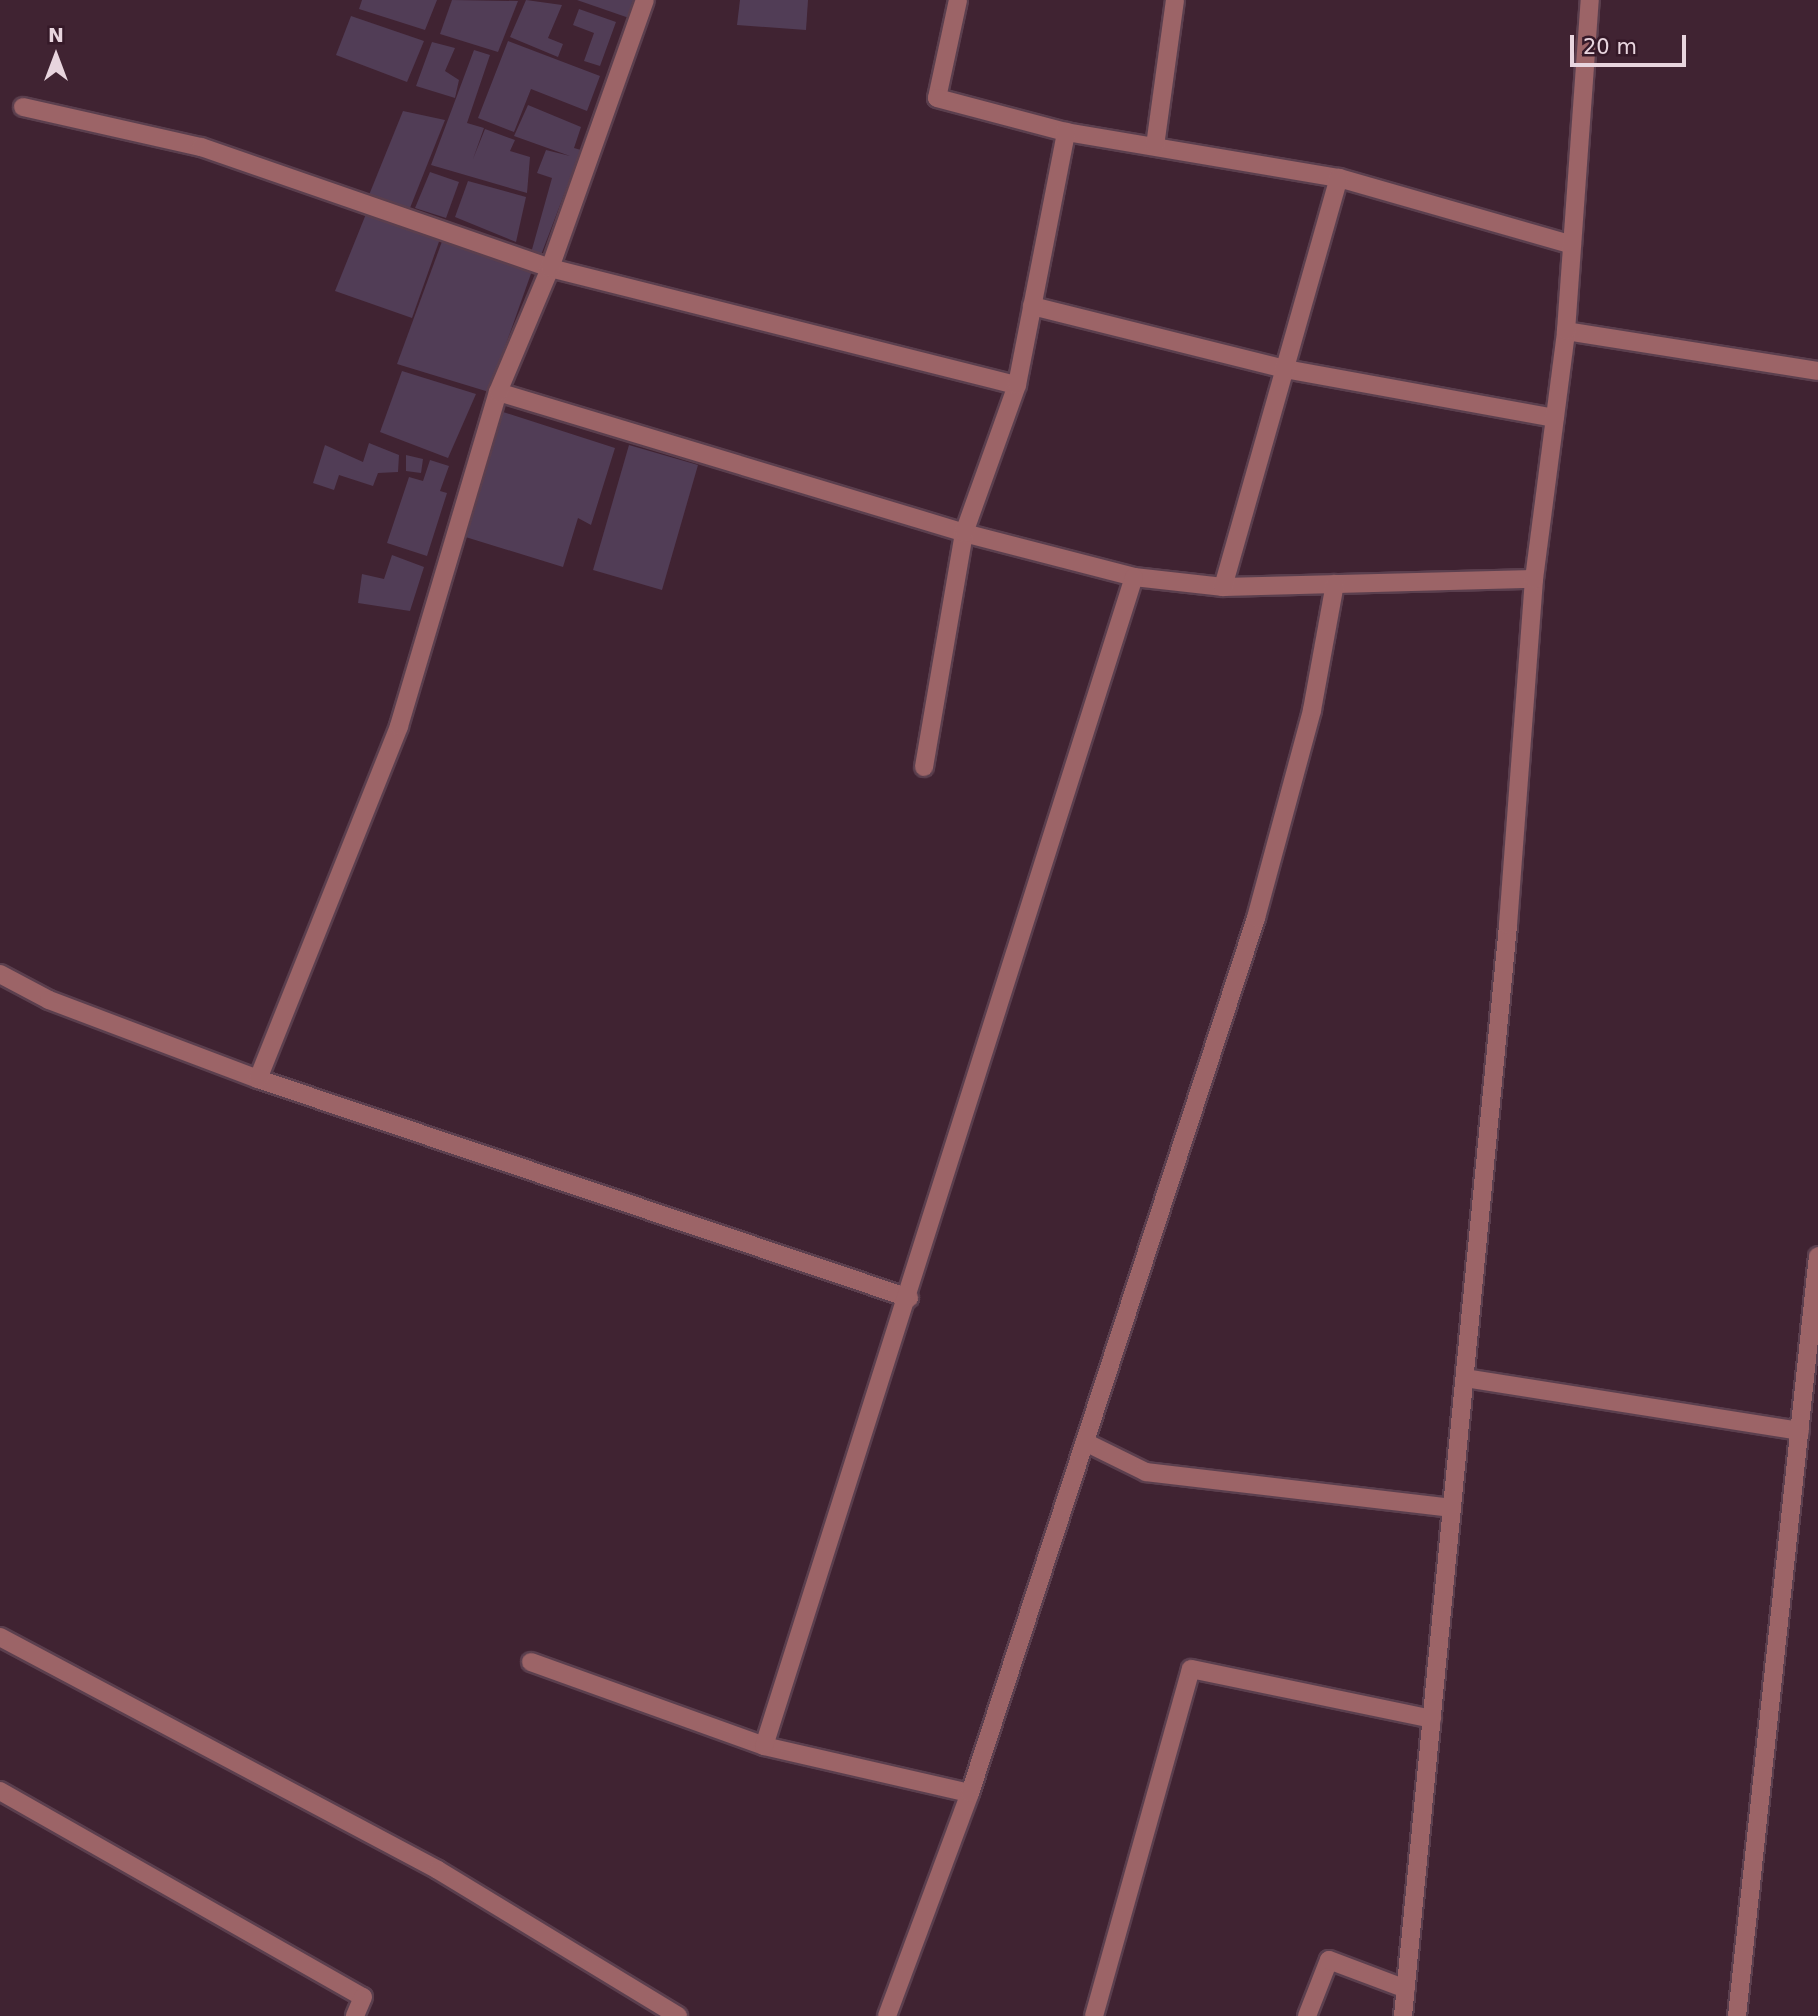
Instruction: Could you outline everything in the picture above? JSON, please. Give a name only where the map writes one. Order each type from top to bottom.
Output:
[{"type":"street","points":[[258,1079],[399,726],[498,393],[550,268],[645,0]]},
{"type":"street","points":[[958,0],[937,98],[1066,132],[1339,178],[1572,246]]},
{"type":"street","points":[[1155,146],[1175,0]]},
{"type":"street","points":[[1403,2016],[1465,1378],[1534,579],[1566,331],[1590,0]]},
{"type":"street","points":[[23,107],[201,147],[550,268],[1017,385]]},
{"type":"street","points":[[924,767],[964,533],[1017,385],[1066,132]]},
{"type":"street","points":[[1223,587],[1339,178]]},
{"type":"street","points":[[1032,306],[1284,369],[1555,418]]},
{"type":"street","points":[[1566,331],[1818,370]]},
{"type":"street","points":[[498,393],[964,533],[1134,577],[1223,587],[1534,579]]},
{"type":"street","points":[[764,1746],[909,1298],[1134,577]]},
{"type":"street","points":[[887,2016],[970,1793],[1256,918],[1312,710],[1335,584]]},
{"type":"street","points":[[0,974],[49,1000],[258,1079],[909,1298]]},
{"type":"street","points":[[1737,2016],[1818,1256]]},
{"type":"street","points":[[1465,1378],[1800,1431]]},
{"type":"street","points":[[1085,1442],[1146,1472],[1452,1508]]},
{"type":"street","points":[[0,1637],[438,1870],[678,2016]]},
{"type":"street","points":[[531,1662],[764,1746],[970,1793]]},
{"type":"street","points":[[1094,2016],[1191,1669],[1432,1719]]},
{"type":"street","points":[[0,1791],[363,1997],[355,2016]]},
{"type":"street","points":[[1307,2016],[1329,1960],[1406,1989]]},
{"type":"building","points":[[362,0],[437,0],[425,30],[359,9]]},
{"type":"building","points":[[452,0],[518,1],[498,52],[440,34]]},
{"type":"building","points":[[526,0],[562,5],[548,38],[563,44],[558,57],[510,37]]},
{"type":"building","points":[[577,0],[634,0],[629,18]]},
{"type":"building","points":[[740,0],[808,0],[806,30],[737,25]]},
{"type":"building","points":[[579,9],[616,22],[600,66],[584,61],[594,33],[573,25]]},
{"type":"building","points":[[351,16],[424,41],[407,82],[336,55]]},
{"type":"building","points":[[508,41],[600,76],[587,111],[531,89],[514,132],[478,118]]},
{"type":"building","points":[[432,42],[455,48],[445,71],[459,80],[455,98],[416,86]]},
{"type":"building","points":[[474,50],[490,55],[467,123],[484,128],[473,159],[485,129],[515,140],[510,151],[530,157],[527,193],[431,165]]},
{"type":"building","points":[[528,105],[581,127],[574,148],[581,150],[541,255],[531,253],[552,178],[537,173],[546,150],[570,156],[514,136]]},
{"type":"building","points":[[403,111],[445,120],[410,208],[369,195]]},
{"type":"building","points":[[430,172],[459,182],[446,218],[415,208]]},
{"type":"building","points":[[468,181],[526,197],[516,242],[455,217]]},
{"type":"building","points":[[368,209],[441,236],[412,318],[335,291]]},
{"type":"building","points":[[444,236],[533,268],[489,392],[397,364]]},
{"type":"building","points":[[402,371],[476,394],[448,458],[380,432]]},
{"type":"building","points":[[500,411],[615,448],[591,525],[578,518],[563,567],[459,535]]},
{"type":"building","points":[[369,443],[399,455],[398,472],[378,473],[373,486],[339,475],[334,490],[313,483],[325,445],[363,462]]},
{"type":"building","points":[[629,445],[698,465],[662,590],[593,570]]},
{"type":"building","points":[[406,455],[423,459],[421,473],[406,471]]},
{"type":"building","points":[[430,460],[449,466],[440,491],[447,493],[427,556],[387,543],[409,477],[423,481]]},
{"type":"building","points":[[392,555],[424,567],[410,611],[358,603],[362,574],[384,579]]}]
